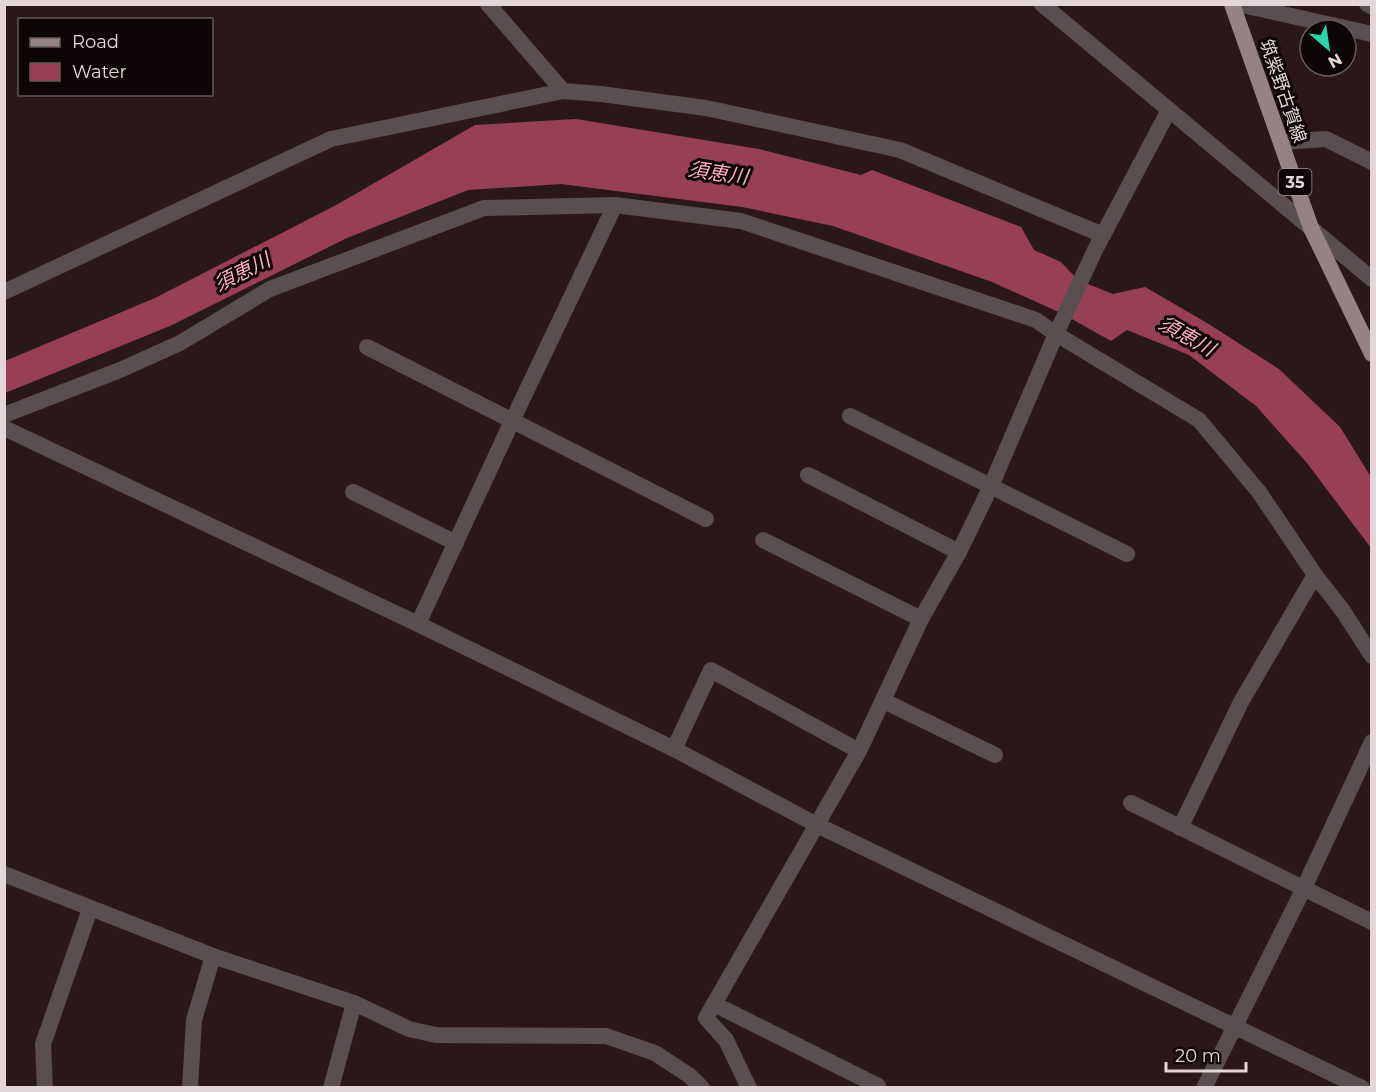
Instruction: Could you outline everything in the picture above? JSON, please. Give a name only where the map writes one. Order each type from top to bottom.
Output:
[{"type":"main road","name":"筑紫野古賀線","points":[[1232,4],[1311,228],[1371,354]]},
{"type":"street","points":[[488,4],[563,91]]},
{"type":"street","points":[[1042,4],[1371,279]]},
{"type":"street","points":[[1238,4],[1371,34]]},
{"type":"street","points":[[1367,4],[1371,7]]},
{"type":"street","points":[[4,292],[331,139],[563,91],[706,108],[900,150],[1099,243]]},
{"type":"street","points":[[750,1088],[726,1040],[706,1018],[859,751],[921,620],[959,552],[991,486],[1059,327],[1099,243],[1169,110]]},
{"type":"street","points":[[1281,142],[1326,139],[1371,162]]},
{"type":"street","points":[[418,624],[615,206]]},
{"type":"street","points":[[5,426],[180,343],[270,289],[484,208],[615,206],[741,221],[1059,327],[1199,420],[1259,492],[1315,576],[1343,610],[1371,656]]},
{"type":"street","points":[[367,347],[513,419],[706,519]]},
{"type":"street","points":[[850,416],[1127,554]]},
{"type":"street","points":[[5,426],[418,624],[674,749],[817,825],[1362,1088]]},
{"type":"street","points":[[808,475],[959,552]]},
{"type":"street","points":[[353,492],[456,543]]},
{"type":"street","points":[[763,540],[921,620]]},
{"type":"street","points":[[1180,828],[1241,702],[1315,576]]},
{"type":"street","points":[[674,749],[711,670],[859,751]]},
{"type":"street","points":[[884,701],[995,754]]},
{"type":"street","points":[[1204,1088],[1303,890],[1371,742]]},
{"type":"street","points":[[1131,803],[1371,922]]},
{"type":"street","points":[[4,874],[213,956],[354,1003],[409,1029],[436,1035],[606,1036],[655,1053],[690,1076],[702,1088]]},
{"type":"street","points":[[45,1088],[43,1044],[90,909]]},
{"type":"street","points":[[190,1088],[194,1020],[213,956]]},
{"type":"street","points":[[331,1088],[354,1003]]},
{"type":"street","points":[[714,1004],[878,1086],[877,1088]]},
{"type":"water","name":"須恵川","points":[[576,119],[759,149],[861,175],[872,170],[1021,227],[1034,250],[1061,262],[1078,280],[1113,294],[1145,287],[1279,369],[1340,427],[1371,477],[1371,548],[1307,463],[1256,406],[1189,355],[1127,330],[1111,341],[1063,314],[992,282],[833,226],[742,207],[561,184],[468,190],[347,238],[170,326],[5,393],[5,361],[155,298],[338,204],[475,125]]}]
